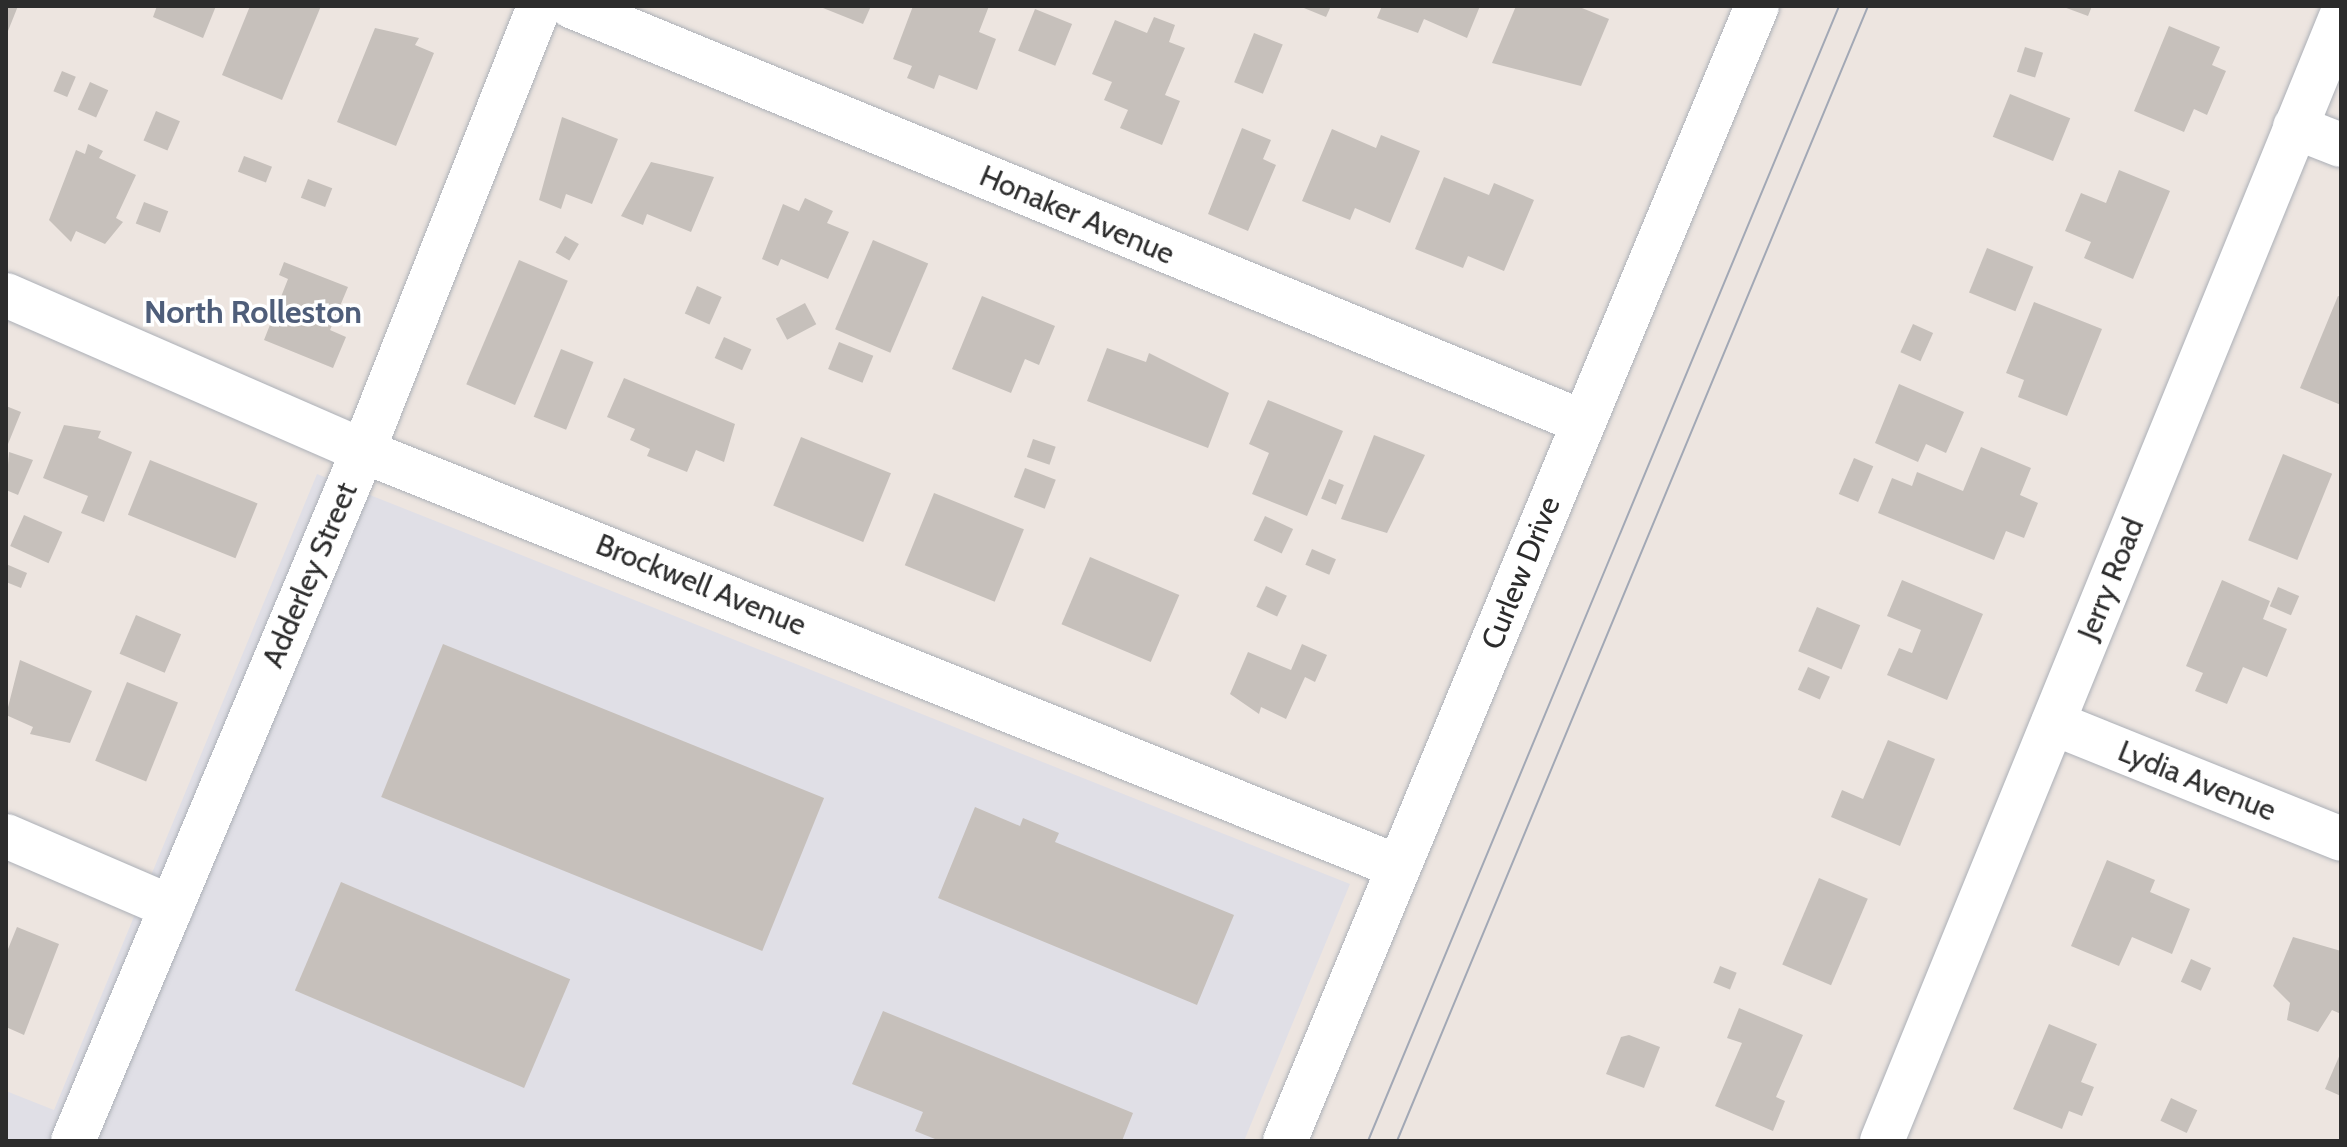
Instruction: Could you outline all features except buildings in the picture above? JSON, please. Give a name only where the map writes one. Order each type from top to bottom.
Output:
[{"type":"street","name":"Adderley Street","points":[[73,1141],[363,451],[539,6]]},
{"type":"street","name":"Honaker Avenue","points":[[571,6],[1583,422]]},
{"type":"street","name":"Curlew Drive","points":[[1285,1141],[1757,6]]},
{"type":"street","name":"Jerry Road","points":[[1882,1141],[2341,17]]},
{"type":"street","points":[[2295,127],[2341,145]]},
{"type":"street","name":"Brockwell Avenue","points":[[6,295],[363,451],[1399,867]]},
{"type":"street","name":"Lydia Avenue","points":[[2053,723],[2341,839]]},
{"type":"street","points":[[6,836],[171,907]]},
{"type":"shaded area","points":[[317,474],[1350,884],[1244,1141],[6,1141],[6,1091],[54,1110]]},
{"type":"tram line","points":[[1368,1141],[1839,6]]},
{"type":"tram line","points":[[1397,1141],[1868,6]]},
{"type":"district","name":"North Rolleston","points":[[253,312]]}]
